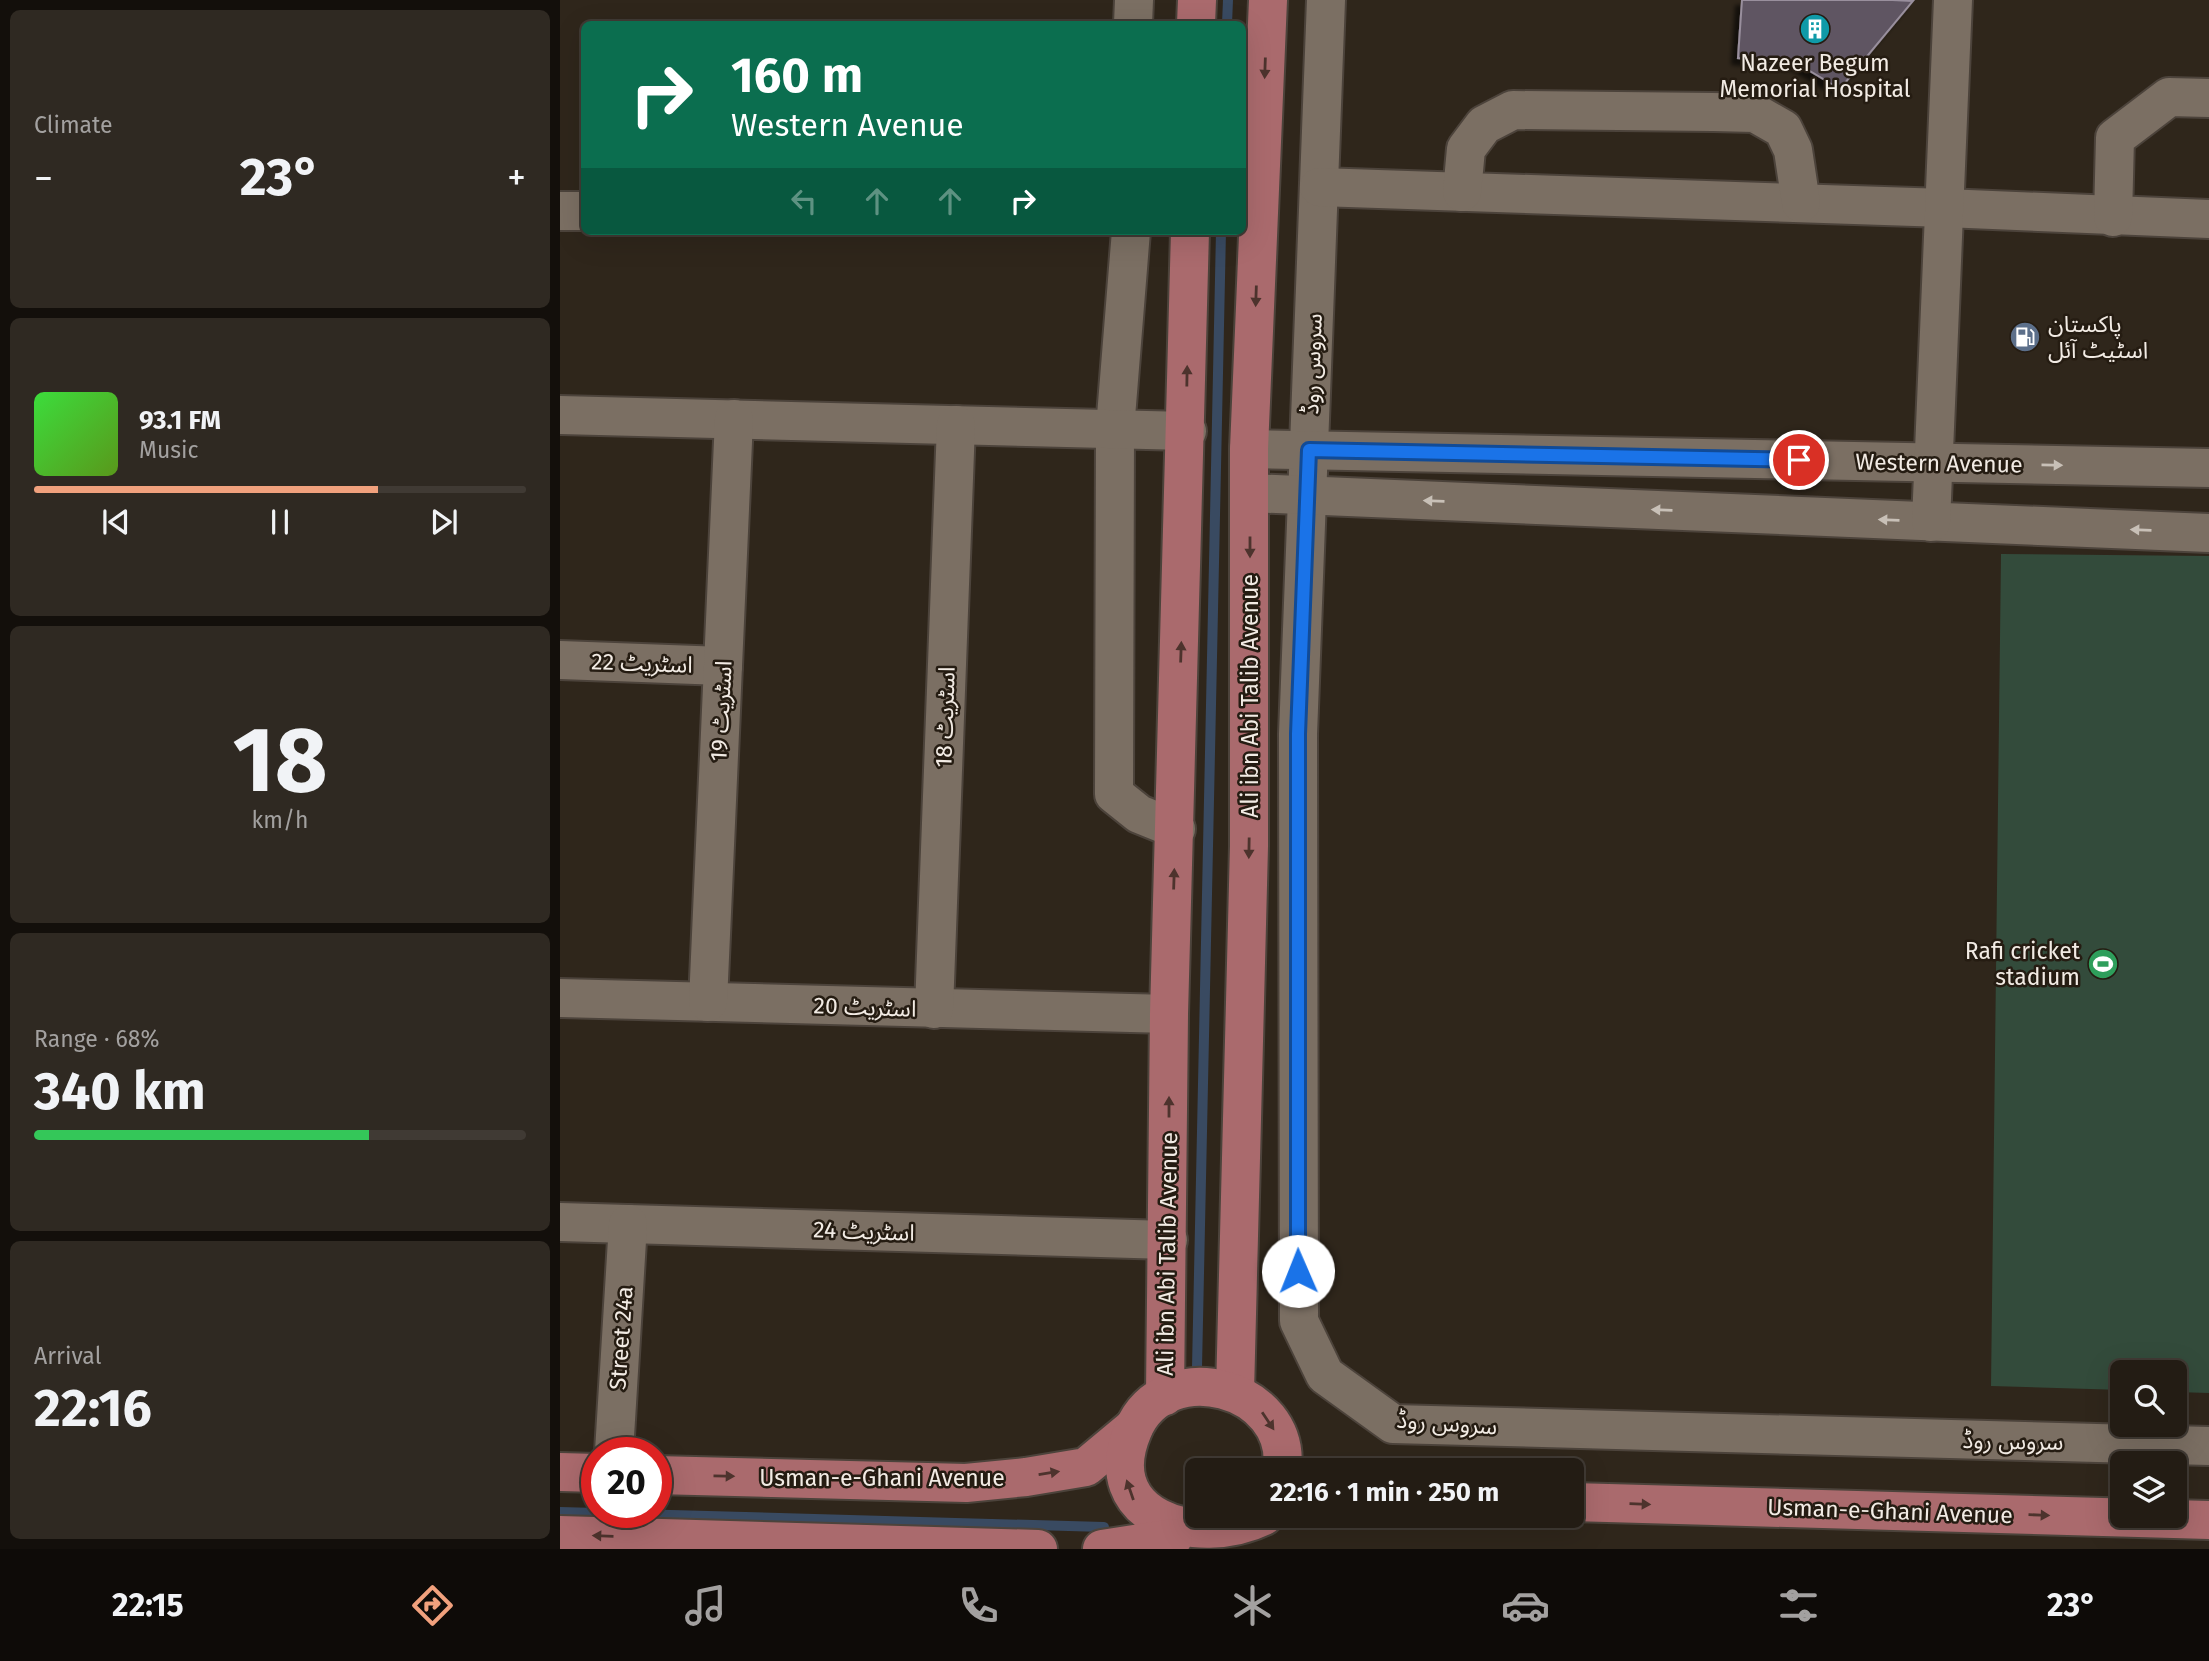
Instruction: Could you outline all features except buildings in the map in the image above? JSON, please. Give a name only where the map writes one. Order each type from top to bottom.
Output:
[{"type":"main road","points":[[1196,21],[1197,0]]},
{"type":"main road","name":"Ali ibn Abi Talib Avenue","points":[[1235,1392],[1249,846],[1249,449],[1268,0]]},
{"type":"main road","name":"Ali ibn Abi Talib Avenue","points":[[1165,1396],[1169,1014],[1190,235]]},
{"type":"main road","points":[[1165,1396],[1188,1387],[1211,1386],[1235,1392],[1254,1403],[1270,1420],[1285,1458]]},
{"type":"main road","name":"Usman-e-Ghani Avenue","points":[[672,1475],[966,1483],[1026,1477],[1086,1467],[1133,1427],[1147,1409],[1165,1396]]},
{"type":"main road","points":[[1133,1427],[1125,1452],[1125,1465],[1134,1503],[1150,1524],[1197,1543]]},
{"type":"main road","points":[[560,1472],[581,1473]]},
{"type":"main road","name":"Usman-e-Ghani Avenue","points":[[1584,1502],[2209,1520]]},
{"type":"main road","points":[[1102,1549],[1197,1543],[1251,1528]]},
{"type":"main road","points":[[560,1535],[1038,1549]]},
{"type":"street","points":[[1133,0],[1133,21]]},
{"type":"street","name":"سروس روڈ","points":[[1326,0],[1298,734],[1299,1321],[1325,1375],[1393,1424],[2209,1446]]},
{"type":"street","points":[[1931,522],[1952,0]]},
{"type":"street","points":[[2113,217],[2115,138],[2169,97],[2209,98]]},
{"type":"street","points":[[1462,192],[1466,149],[1484,125],[1513,110],[1755,113],[1783,129],[1793,150],[1801,203]]},
{"type":"street","points":[[1319,187],[2209,219]]},
{"type":"street","points":[[560,211],[581,211]]},
{"type":"street","points":[[1131,235],[1115,429],[1114,794],[1139,814],[1176,829]]},
{"type":"street","points":[[560,415],[1186,431]]},
{"type":"street","name":"اسٹریٹ 19","points":[[708,1002],[734,419]]},
{"type":"street","name":"اسٹریٹ 18","points":[[934,1009],[956,425]]},
{"type":"street","name":"Western Avenue","points":[[1249,449],[2209,468]]},
{"type":"street","points":[[1250,493],[2209,533]]},
{"type":"street","name":"اسٹریٹ 22","points":[[560,660],[723,666]]},
{"type":"street","name":"اسٹریٹ 20","points":[[560,998],[1169,1014]]},
{"type":"street","name":"اسٹریٹ 24","points":[[560,1222],[1168,1240]]},
{"type":"street","name":"Street 24a","points":[[615,1437],[628,1224]]},
{"type":"green space","name":"Rafi cricket stadium","points":[[2001,554],[2209,556],[2209,1393],[2187,1392],[2187,1360],[2110,1360],[2110,1390],[1991,1386]]},
{"type":"waterway","points":[[1227,21],[1228,0]]},
{"type":"waterway","points":[[1197,1368],[1221,235]]},
{"type":"waterway","points":[[560,1512],[1104,1527]]},
{"type":"place","name":"Nazeer Begum Memorial Hospital","points":[[1815,29]]},
{"type":"place","name":"پاکستان اسٹیٹ آئل","points":[[2025,337]]},
{"type":"place","name":"Rafi cricket stadium","points":[[2103,964]]},
{"type":"route","points":[[1298,1271],[1298,734],[1309,450],[1799,460]]}]
